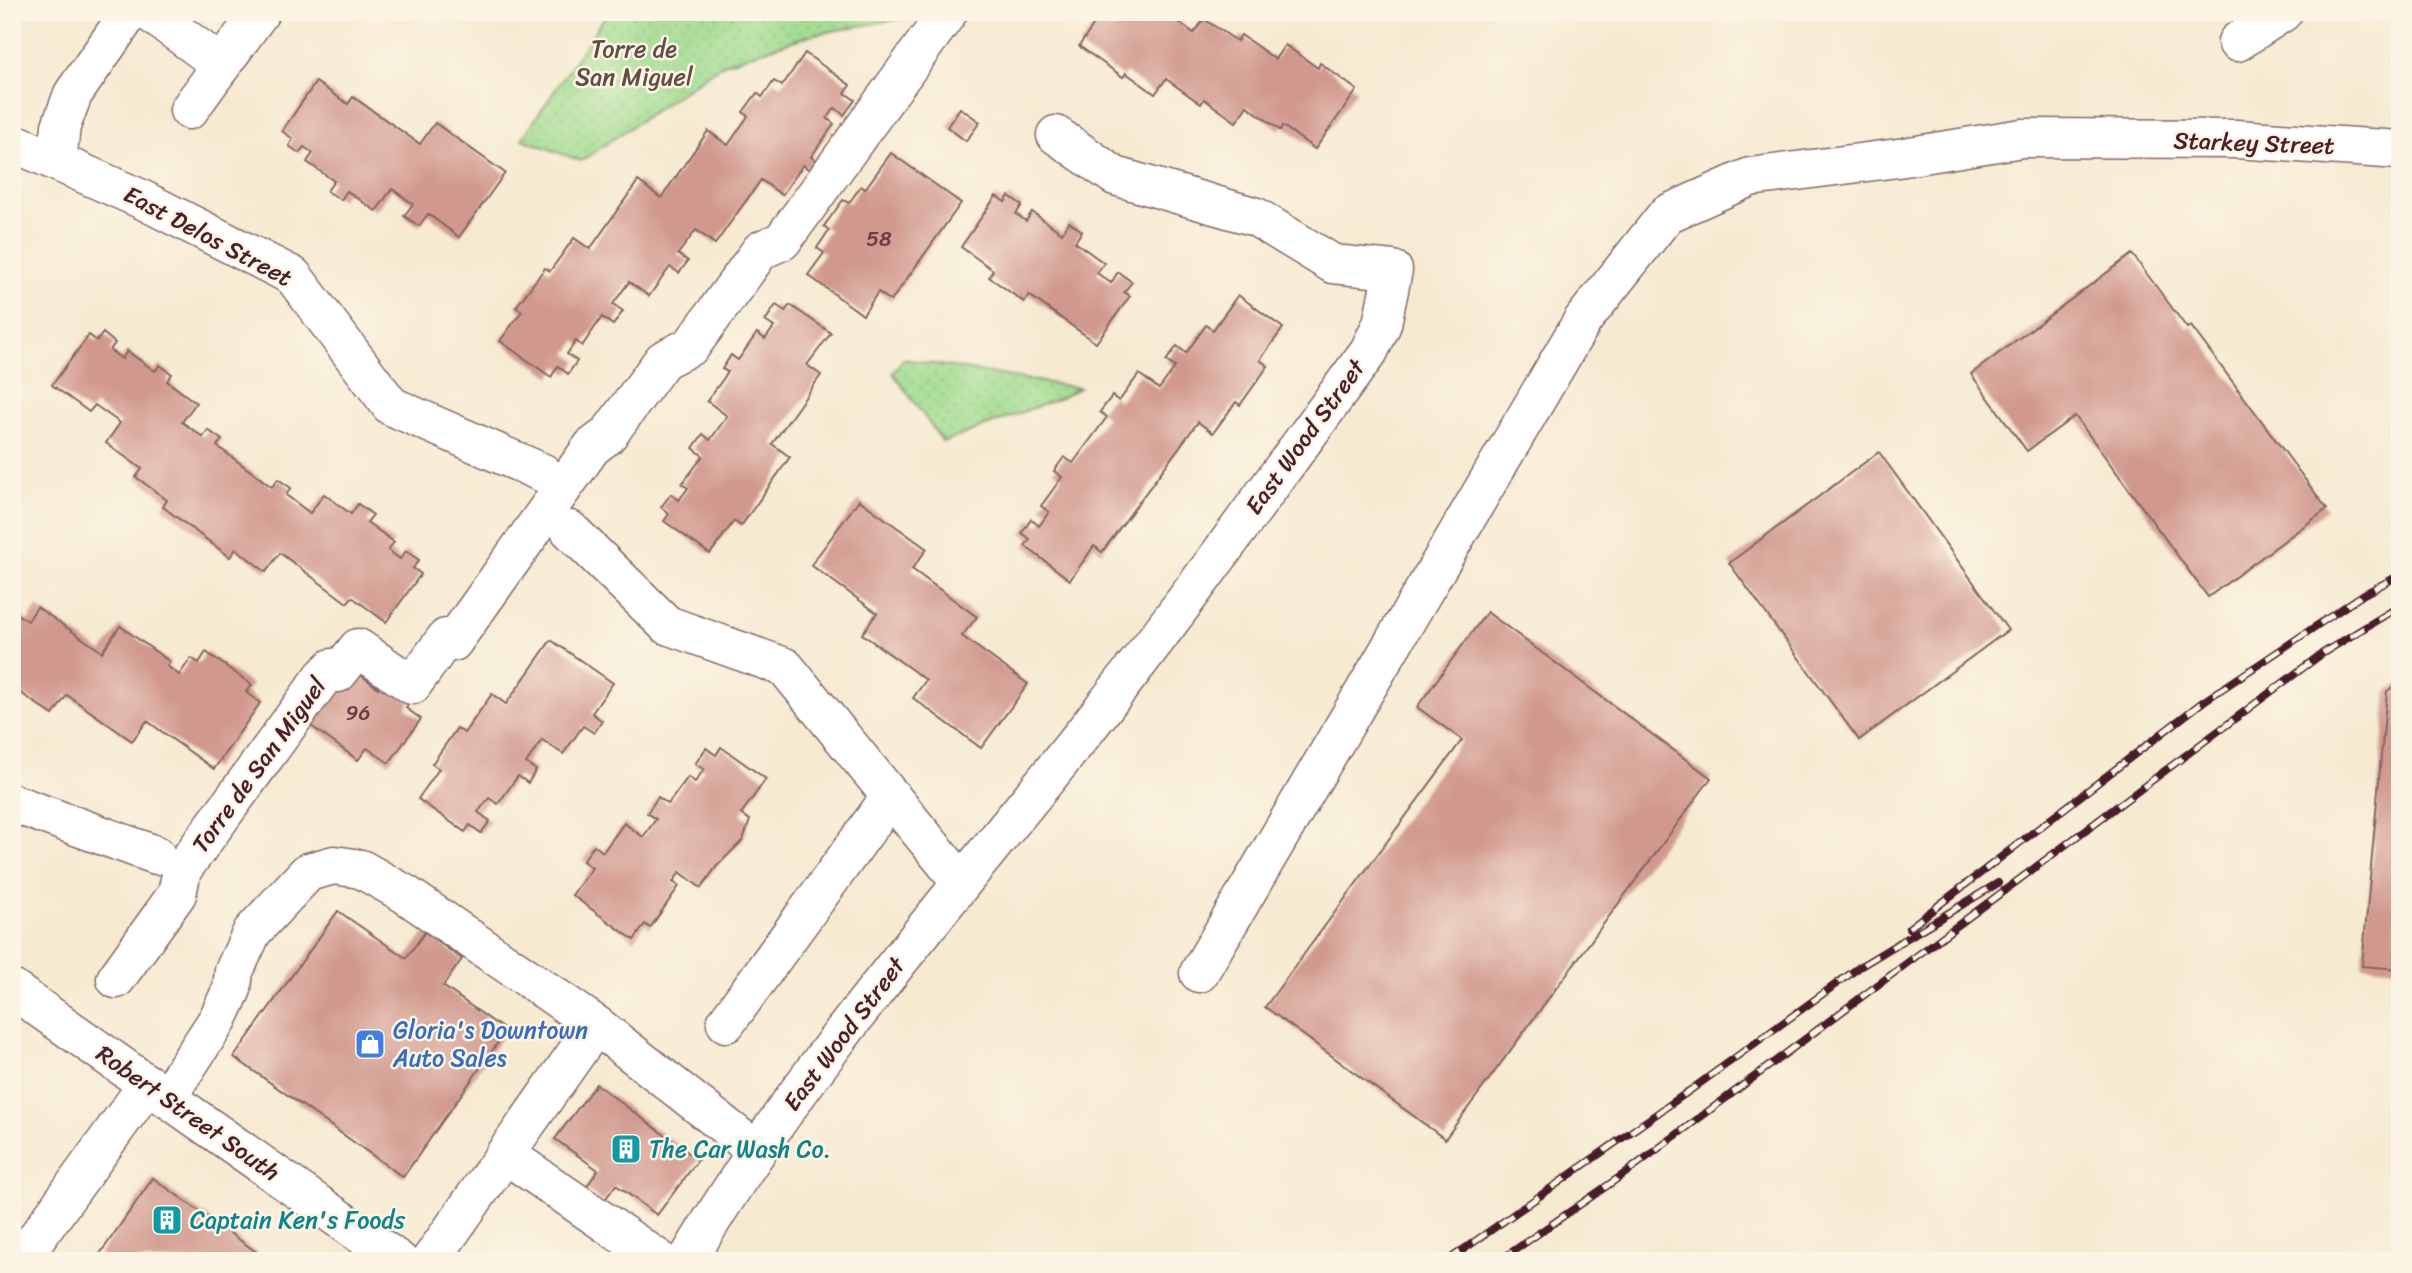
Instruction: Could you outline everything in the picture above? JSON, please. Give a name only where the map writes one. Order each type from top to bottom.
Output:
[{"type":"street","points":[[57,161],[61,126],[72,94],[130,12]]},
{"type":"street","points":[[149,12],[222,65]]},
{"type":"street","points":[[189,110],[260,12]]},
{"type":"street","name":"Torre de San Miguel","points":[[116,979],[177,894],[182,870],[323,677],[332,668],[338,673],[358,648],[412,685],[446,638],[453,642],[592,447],[608,435],[663,360],[691,346],[761,250],[782,241],[948,12]]},
{"type":"street","points":[[2237,42],[2283,12]]},
{"type":"street","name":"East Wood Street","points":[[687,1261],[757,1151],[878,985],[1116,691],[1369,351],[1382,324],[1393,270],[1333,264],[1256,218],[1115,176],[1056,135]]},
{"type":"street","name":"Starkey Street","points":[[1199,973],[1583,320],[1667,214],[1750,177],[1898,158],[2022,138],[2236,139],[2400,150]]},
{"type":"street","name":"East Delos Street","points":[[12,142],[139,198],[293,276],[391,406],[543,473]]},
{"type":"street","points":[[570,530],[667,625],[785,667],[961,881]]},
{"type":"street","points":[[726,1023],[891,796]]},
{"type":"street","points":[[12,803],[156,855]]},
{"type":"street","points":[[20,1261],[218,1019],[232,989],[234,971],[252,932],[308,872],[334,865],[360,869],[405,894],[596,1025],[757,1151]]},
{"type":"street","name":"Robert Street South","points":[[12,989],[399,1261]]},
{"type":"street","points":[[430,1261],[596,1025]]},
{"type":"street","points":[[505,1154],[661,1261]]},
{"type":"green space","name":"Torre de San Miguel","points":[[608,12],[938,12],[810,35],[723,64],[581,161],[522,139]]},
{"type":"green space","points":[[903,359],[1079,388],[1060,398],[943,442],[893,373]]},
{"type":"building","points":[[1103,12],[1165,12],[1194,33],[1204,19],[1237,41],[1241,35],[1275,59],[1285,45],[1318,68],[1320,63],[1357,90],[1315,149],[1283,126],[1280,130],[1247,106],[1236,122],[1204,99],[1201,104],[1166,79],[1155,94],[1126,73],[1123,77],[1079,46]]},
{"type":"building","points":[[805,53],[850,85],[845,93],[855,100],[844,115],[835,108],[827,118],[834,124],[811,157],[819,162],[812,172],[803,165],[782,195],[761,180],[715,244],[696,230],[678,254],[688,261],[679,273],[670,267],[649,296],[629,282],[613,304],[623,311],[613,325],[602,317],[582,346],[576,341],[567,354],[577,361],[568,374],[558,366],[551,377],[500,341],[522,311],[516,307],[545,268],[550,271],[574,238],[590,249],[638,181],[661,198],[708,131],[728,145],[748,116],[743,112],[757,93],[762,97],[774,81],[782,86]]},
{"type":"building","points":[[316,82],[348,104],[353,97],[420,144],[435,123],[505,173],[459,237],[428,214],[419,226],[404,216],[413,204],[392,189],[376,211],[347,191],[341,200],[327,191],[334,181],[307,162],[313,153],[304,147],[299,153],[289,146],[293,139],[282,131]]},
{"type":"building","points":[[960,108],[980,122],[966,141],[947,127]]},
{"type":"building","points":[[891,153],[961,203],[891,301],[878,292],[863,315],[808,275],[824,253],[817,248],[829,230],[824,226],[843,200],[849,203],[861,186],[865,189]]},
{"type":"building","points":[[996,196],[1005,202],[1009,196],[1022,205],[1016,214],[1026,221],[1032,212],[1062,233],[1069,222],[1082,231],[1075,242],[1104,263],[1097,273],[1111,283],[1118,272],[1132,282],[1124,292],[1130,296],[1096,343],[1029,295],[1024,302],[989,277],[993,270],[961,247]]},
{"type":"building","points":[[2132,254],[2187,328],[2191,326],[2327,509],[2208,597],[2075,416],[2027,451],[1971,374]]},
{"type":"building","points":[[1238,295],[1283,328],[1260,360],[1268,366],[1240,405],[1236,402],[1213,433],[1198,422],[1102,552],[1094,546],[1070,580],[1025,546],[1030,539],[1022,533],[1031,519],[1039,526],[1049,512],[1041,506],[1062,477],[1054,471],[1064,457],[1073,463],[1107,417],[1100,412],[1112,396],[1119,401],[1139,374],[1159,389],[1175,367],[1166,361],[1177,346],[1186,353],[1206,325],[1213,330]]},
{"type":"building","points":[[776,305],[785,311],[790,305],[831,333],[807,365],[821,375],[772,444],[790,457],[741,526],[734,521],[710,554],[664,521],[669,514],[661,507],[671,494],[679,500],[688,488],[682,484],[703,456],[693,448],[703,434],[710,440],[727,416],[707,401],[728,372],[722,369],[731,355],[738,360],[757,333],[765,339],[774,327],[765,321]]},
{"type":"building","points":[[103,333],[115,343],[110,350],[122,359],[127,351],[155,371],[160,365],[172,374],[167,381],[196,403],[182,422],[203,437],[208,430],[222,440],[217,446],[272,487],[278,479],[291,488],[286,495],[310,513],[324,494],[351,514],[358,504],[373,515],[367,522],[394,542],[388,550],[400,559],[406,551],[419,560],[413,568],[421,574],[386,622],[352,597],[347,603],[280,553],[266,572],[236,549],[230,557],[163,507],[167,500],[136,477],[142,469],[106,443],[120,423],[95,405],[89,412],[52,385],[89,335],[97,341]]},
{"type":"building","points":[[1879,452],[2008,630],[1859,740],[1729,563]]},
{"type":"building","points":[[859,500],[927,549],[912,569],[977,617],[962,636],[1028,684],[981,748],[913,698],[926,680],[862,634],[877,613],[811,565]]},
{"type":"building","points":[[37,607],[102,652],[120,626],[170,662],[167,666],[179,675],[191,658],[199,663],[206,652],[252,685],[246,692],[260,703],[214,769],[147,721],[132,741],[67,695],[53,715],[12,687],[12,611],[28,621]]},
{"type":"building","points":[[1487,612],[1711,778],[1445,1139],[1265,1007],[1462,740],[1417,707]]},
{"type":"building","points":[[551,640],[613,683],[592,713],[602,721],[594,733],[583,726],[563,754],[542,740],[526,763],[536,770],[528,783],[518,776],[498,804],[489,798],[478,812],[490,821],[481,833],[470,825],[465,832],[418,799],[439,769],[432,764],[457,728],[464,733],[492,694],[506,704]]},
{"type":"building","points":[[351,668],[378,688],[382,682],[410,702],[406,708],[421,719],[389,763],[367,748],[358,760],[300,718]]},
{"type":"building","points":[[2400,683],[2400,969],[2362,966],[2387,691]]},
{"type":"building","points":[[721,747],[766,779],[741,814],[750,820],[743,840],[717,866],[701,888],[680,872],[673,882],[679,886],[650,928],[645,924],[634,940],[572,895],[592,868],[583,861],[594,845],[603,852],[624,823],[643,837],[656,819],[647,813],[658,797],[668,804],[688,777],[695,782],[704,769],[695,764],[706,748],[716,755]]},
{"type":"building","name":"Gloria's Downtown Auto Sales","points":[[338,911],[406,958],[425,932],[462,959],[443,986],[506,1031],[403,1177],[234,1057]]},
{"type":"building","name":"The Car Wash Co.","points":[[596,1084],[698,1160],[657,1215],[616,1185],[603,1202],[585,1189],[598,1170],[555,1139]]},
{"type":"building","name":"Captain Ken's Foods","points":[[153,1178],[269,1261],[95,1261]]},
{"type":"railway","points":[[1909,928],[2204,701],[2364,594],[2400,575]]},
{"type":"railway","points":[[1499,1261],[1624,1174],[2323,653],[2400,606]]},
{"type":"railway","points":[[1447,1261],[1861,966],[1998,883]]},
{"type":"place","name":"Gloria's Downtown Auto Sales","points":[[370,1044]]},
{"type":"place","name":"The Car Wash Co.","points":[[626,1149]]},
{"type":"place","name":"Captain Ken's Foods","points":[[167,1220]]}]
